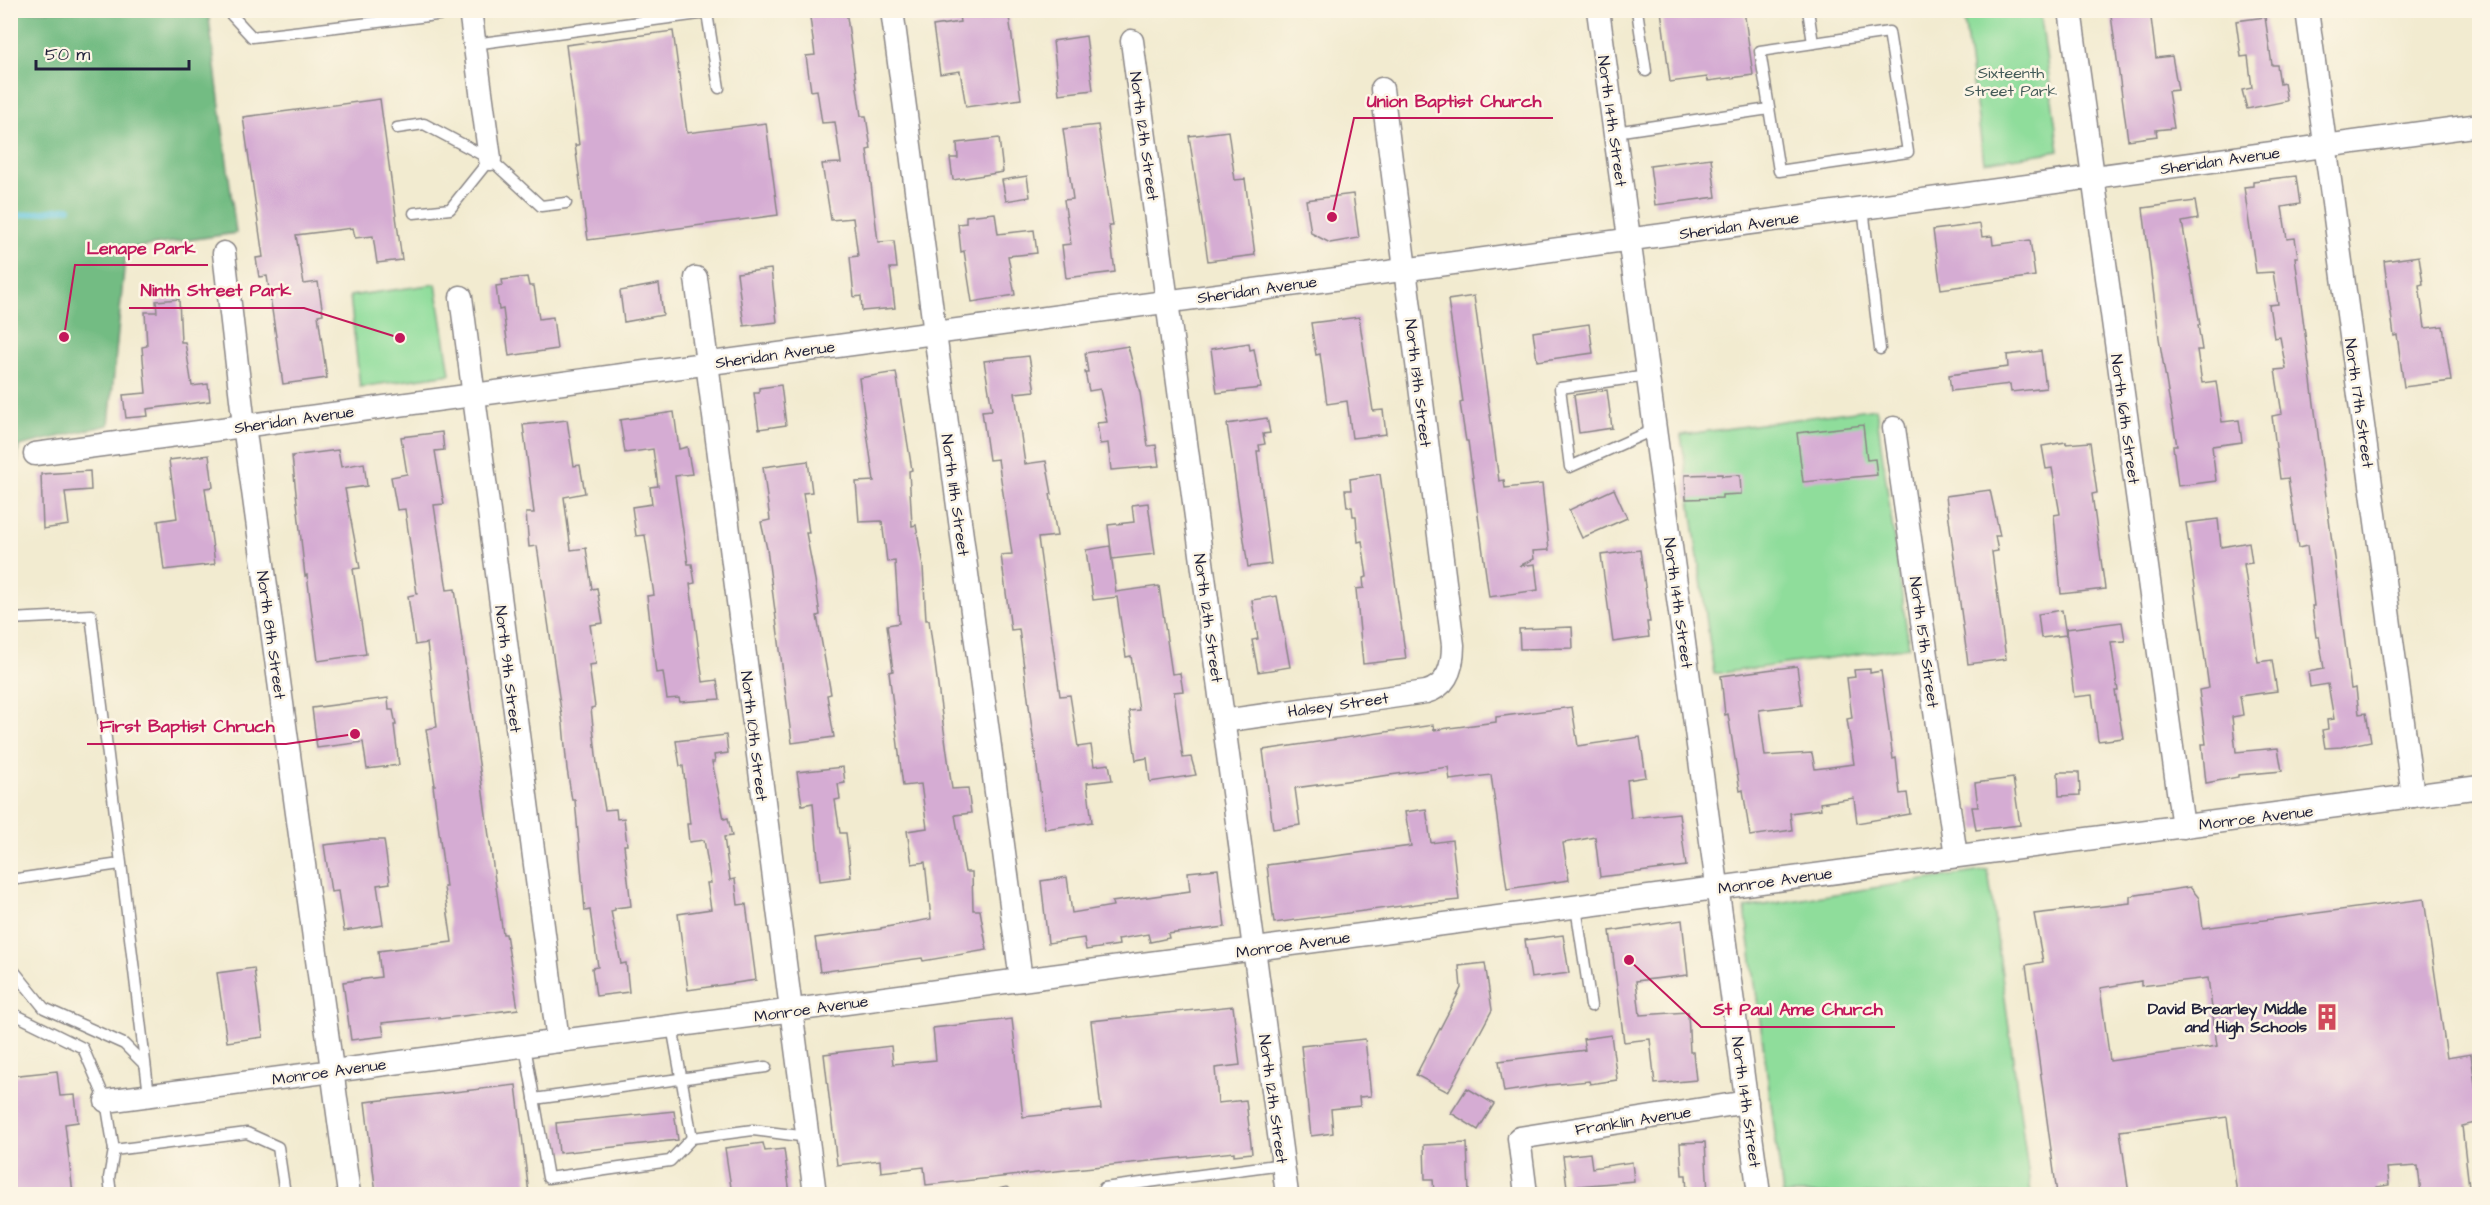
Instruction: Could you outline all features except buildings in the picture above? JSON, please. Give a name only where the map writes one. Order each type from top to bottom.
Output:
[{"type":"street","name":"North 11th Street","points":[[892,10],[1021,980]]},
{"type":"street","name":"North 14th Street","points":[[1598,10],[1759,1194]]},
{"type":"street","name":"North 16th Street","points":[[2070,10],[2182,826]]},
{"type":"street","name":"North 17th Street","points":[[2307,10],[2413,796]]},
{"type":"street","points":[[470,11],[490,159]]},
{"type":"street","name":"North 12th Street","points":[[1132,41],[1287,1194]]},
{"type":"street","name":"North 13th Street","points":[[1382,89],[1453,645],[1453,657],[1447,676]]},
{"type":"street","name":"Sheridan Avenue","points":[[35,454],[2480,125]]},
{"type":"street","name":"North 8th Street","points":[[224,253],[244,425],[349,1194]]},
{"type":"street","name":"North 10th Street","points":[[696,278],[815,1194]]},
{"type":"street","name":"North 9th Street","points":[[461,297],[558,1041]]},
{"type":"street","name":"North 15th Street","points":[[1894,428],[1956,856]]},
{"type":"street","name":"Halsey Street","points":[[1223,721],[1426,692],[1434,689],[1447,676]]},
{"type":"street","name":"Monroe Avenue","points":[[106,1101],[2478,788]]},
{"type":"street","name":"Franklin Avenue","points":[[1526,1194],[1519,1138],[1747,1102]]},
{"type":"lane","points":[[227,10],[252,37],[470,11]]},
{"type":"lane","points":[[1637,10],[1646,71]]},
{"type":"lane","points":[[1808,10],[1813,43]]},
{"type":"lane","points":[[474,44],[707,13],[719,87]]},
{"type":"lane","points":[[1889,32],[1908,152],[1779,171],[1760,51],[1813,43],[1889,32]]},
{"type":"lane","points":[[1615,132],[1769,109]]},
{"type":"lane","points":[[397,128],[424,124],[490,159],[541,206],[566,203]]},
{"type":"lane","points":[[414,213],[450,209],[490,159]]},
{"type":"lane","points":[[1863,208],[1880,349]]},
{"type":"lane","points":[[1648,376],[1560,388],[1570,467],[1655,429]]},
{"type":"lane","points":[[10,619],[91,615],[149,1095]]},
{"type":"lane","points":[[2478,788],[2480,812]]},
{"type":"lane","points":[[10,880],[120,864]]},
{"type":"lane","points":[[1576,907],[1591,1005]]},
{"type":"lane","points":[[10,966],[44,1008],[124,1044],[145,1065]]},
{"type":"lane","points":[[10,1012],[83,1048],[106,1101],[114,1150],[109,1178],[111,1194]]},
{"type":"lane","points":[[672,1026],[692,1138]]},
{"type":"lane","points":[[525,1046],[548,1178],[670,1161],[692,1138],[753,1130],[808,1137]]},
{"type":"lane","points":[[534,1100],[766,1067]]},
{"type":"lane","points":[[114,1150],[247,1133],[278,1147],[285,1194]]},
{"type":"lane","points":[[1104,1188],[1283,1164]]},
{"type":"green space","points":[[11,11],[208,11],[236,233],[126,249],[109,425],[19,446],[14,496],[11,497]]},
{"type":"green space","name":"Sixteenth Street Park","points":[[1963,11],[2040,11],[2059,151],[1984,162]]},
{"type":"green space","points":[[436,284],[450,374],[360,387],[350,296]]},
{"type":"green space","points":[[1876,408],[1909,647],[1714,674],[1681,435]]},
{"type":"green space","points":[[1988,870],[2031,1194],[1783,1194],[1745,908]]},
{"type":"waterway","points":[[10,217],[69,208]]},
{"type":"place","name":"Union Baptist Church","points":[[1332,217]]},
{"type":"place","name":"Lenape Park","points":[[64,337]]},
{"type":"place","name":"Ninth Street Park","points":[[400,338]]},
{"type":"place","name":"First Baptist Chruch","points":[[355,734]]},
{"type":"place","name":"St Paul Ame Church","points":[[1629,960]]},
{"type":"place","name":"David Brearley Middle and High Schools","points":[[2327,1017]]}]
